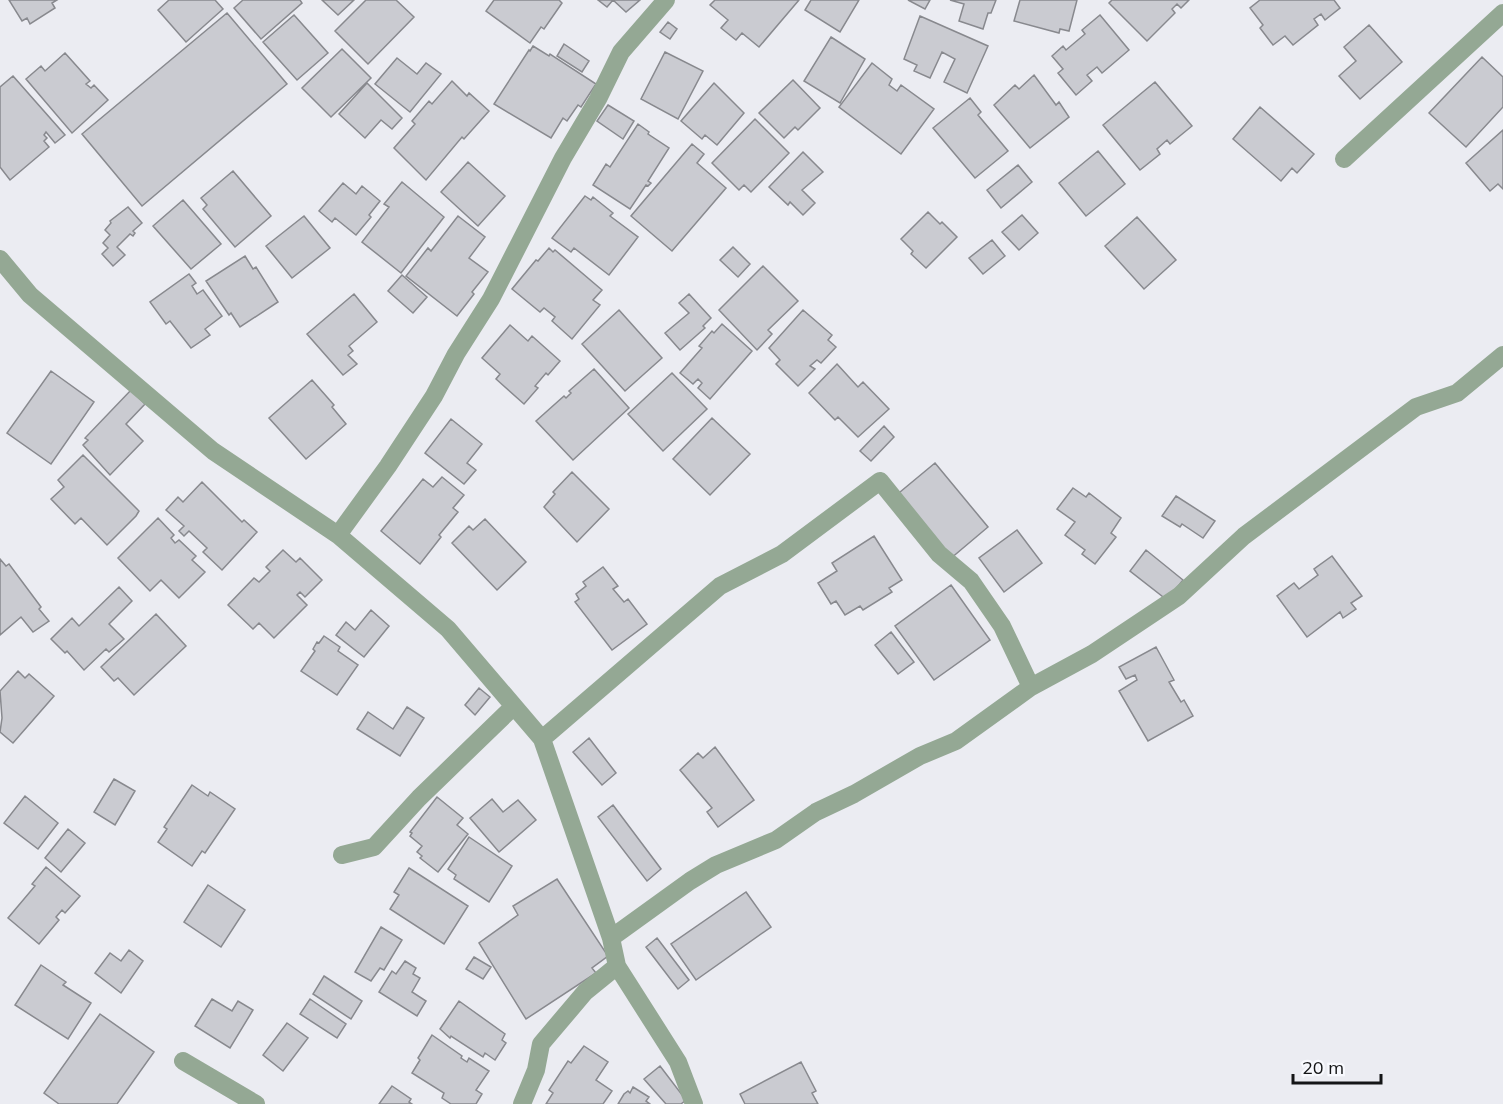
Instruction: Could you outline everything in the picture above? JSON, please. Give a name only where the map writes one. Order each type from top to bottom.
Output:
[{"type":"street","points":[[338,536],[434,396],[456,354],[491,299],[621,52],[666,0]]},
{"type":"street","points":[[1344,159],[1503,13]]},
{"type":"street","points":[[0,259],[30,295],[213,451],[338,536],[448,629],[542,739],[611,938],[617,966],[678,1062],[694,1104]]},
{"type":"street","points":[[611,938],[716,865],[776,840],[816,812],[854,794],[920,756],[956,741],[1031,687],[1092,654],[1179,596],[1244,536],[1416,407],[1457,393],[1503,356]]},
{"type":"street","points":[[542,739],[720,586],[782,554],[880,481],[939,554],[971,581],[1002,626],[1031,687]]},
{"type":"street","points":[[342,855],[374,847],[419,798],[513,707]]},
{"type":"street","points":[[522,1104],[536,1070],[542,1044],[585,992],[617,966]]},
{"type":"street","points":[[183,1060],[256,1104]]},
{"type":"building","points":[[9,0],[57,0],[52,3],[55,8],[30,24],[27,18],[22,21]]},
{"type":"building","points":[[169,0],[215,0],[223,9],[186,42],[158,10]]},
{"type":"building","points":[[243,0],[300,0],[302,3],[261,39],[234,8]]},
{"type":"building","points":[[322,0],[354,0],[338,15]]},
{"type":"building","points":[[366,0],[396,0],[414,17],[368,64],[335,31]]},
{"type":"building","points":[[494,0],[559,0],[562,3],[544,29],[541,27],[530,43],[486,11]]},
{"type":"building","points":[[598,0],[613,0],[607,7]]},
{"type":"building","points":[[613,0],[640,0],[626,12]]},
{"type":"building","points":[[715,0],[799,0],[759,47],[742,33],[736,40],[721,28],[728,20],[710,5]]},
{"type":"building","points":[[811,0],[859,0],[840,32],[805,10]]},
{"type":"building","points":[[908,0],[930,0],[925,9]]},
{"type":"building","points":[[950,0],[996,0],[991,13],[988,13],[983,29],[959,21],[964,4]]},
{"type":"building","points":[[1020,0],[1077,0],[1069,31],[1060,29],[1059,33],[1014,21]]},
{"type":"building","points":[[1112,0],[1189,0],[1181,8],[1177,4],[1172,9],[1175,13],[1147,41],[1109,3]]},
{"type":"building","points":[[1260,0],[1334,0],[1340,8],[1325,20],[1321,14],[1314,19],[1318,25],[1293,45],[1285,36],[1273,45],[1260,28],[1263,25],[1250,8]]},
{"type":"building","points":[[227,13],[287,84],[142,206],[82,134]]},
{"type":"building","points":[[294,15],[328,53],[297,80],[263,42]]},
{"type":"building","points":[[1100,15],[1129,50],[1102,73],[1097,67],[1087,75],[1092,81],[1076,95],[1058,73],[1063,69],[1052,56],[1063,46],[1066,50],[1085,34],[1082,30]]},
{"type":"building","points":[[920,16],[988,46],[967,93],[944,82],[955,59],[942,52],[930,78],[914,71],[917,65],[904,59]]},
{"type":"building","points":[[668,22],[677,29],[670,39],[660,32]]},
{"type":"building","points":[[1369,25],[1402,62],[1360,99],[1339,76],[1356,61],[1344,47]]},
{"type":"building","points":[[831,37],[865,59],[840,103],[804,81]]},
{"type":"building","points":[[564,44],[589,61],[582,72],[557,56]]},
{"type":"building","points":[[533,46],[549,56],[550,54],[596,84],[581,107],[578,105],[567,121],[563,118],[551,138],[494,104]]},
{"type":"building","points":[[342,49],[371,78],[331,117],[302,88]]},
{"type":"building","points":[[665,52],[703,71],[678,119],[641,99]]},
{"type":"building","points":[[65,53],[90,81],[86,84],[91,88],[94,85],[108,100],[72,133],[26,79],[41,66],[45,71]]},
{"type":"building","points":[[1482,57],[1503,77],[1503,107],[1466,147],[1429,113]]},
{"type":"building","points":[[397,58],[417,74],[426,63],[441,74],[410,112],[375,84]]},
{"type":"building","points":[[872,63],[892,79],[889,85],[897,91],[901,85],[934,109],[901,154],[839,107]]},
{"type":"building","points":[[1034,75],[1056,105],[1059,102],[1069,117],[1030,148],[994,105],[1015,85],[1019,89]]},
{"type":"building","points":[[13,76],[65,135],[55,143],[46,132],[44,135],[47,138],[44,141],[49,147],[10,180],[0,167],[0,87]]},
{"type":"building","points":[[793,80],[820,108],[798,130],[795,127],[784,138],[759,113]]},
{"type":"building","points":[[452,81],[467,96],[469,93],[489,111],[464,139],[462,137],[426,180],[394,148],[415,124],[412,121],[429,101],[432,104]]},
{"type":"building","points":[[1155,82],[1192,126],[1170,144],[1167,140],[1157,149],[1160,154],[1140,170],[1103,125]]},
{"type":"building","points":[[367,83],[402,118],[392,129],[381,120],[365,138],[339,114]]},
{"type":"building","points":[[714,83],[744,113],[717,145],[705,135],[702,139],[681,121]]},
{"type":"building","points":[[970,98],[981,112],[978,115],[1008,151],[975,178],[933,128]]},
{"type":"building","points":[[608,105],[634,121],[623,139],[597,121]]},
{"type":"building","points":[[1260,107],[1314,154],[1297,173],[1292,168],[1281,181],[1233,139]]},
{"type":"building","points":[[755,119],[789,153],[751,192],[744,185],[739,190],[712,163]]},
{"type":"building","points":[[638,124],[669,148],[648,181],[651,183],[646,185],[630,209],[593,185],[606,164],[610,167]]},
{"type":"building","points":[[1503,130],[1503,189],[1498,184],[1490,191],[1466,163]]},
{"type":"building","points":[[692,144],[704,154],[697,163],[726,188],[672,251],[631,216]]},
{"type":"building","points":[[1098,151],[1125,184],[1086,216],[1059,183]]},
{"type":"building","points":[[803,152],[823,172],[802,190],[815,203],[803,215],[790,202],[788,205],[769,187]]},
{"type":"building","points":[[468,162],[505,196],[478,226],[441,192]]},
{"type":"building","points":[[1018,165],[1032,182],[1001,208],[987,190]]},
{"type":"building","points":[[233,171],[271,216],[235,247],[203,209],[207,205],[201,198]]},
{"type":"building","points":[[402,182],[444,217],[401,273],[362,242],[389,207],[384,204]]},
{"type":"building","points":[[343,183],[356,194],[362,186],[380,201],[369,215],[371,217],[356,235],[335,218],[332,222],[319,211]]},
{"type":"building","points":[[585,196],[591,200],[593,197],[613,213],[610,216],[638,237],[609,275],[574,248],[571,252],[552,238]]},
{"type":"building","points":[[183,200],[221,244],[191,269],[153,226]]},
{"type":"building","points":[[128,207],[142,223],[133,231],[135,233],[133,236],[130,234],[117,247],[125,255],[113,266],[102,254],[108,248],[103,243],[110,235],[105,230],[111,223],[110,221]]},
{"type":"building","points":[[928,212],[957,237],[926,268],[911,254],[913,251],[901,239]]},
{"type":"building","points":[[1022,215],[1038,233],[1019,250],[1002,232]]},
{"type":"building","points":[[304,216],[330,248],[292,278],[266,246]]},
{"type":"building","points":[[458,216],[485,237],[469,258],[488,272],[457,316],[406,276],[428,248],[431,251]]},
{"type":"building","points":[[1137,217],[1176,260],[1144,289],[1105,246]]},
{"type":"building","points":[[992,240],[1005,256],[983,274],[969,258]]},
{"type":"building","points":[[733,247],[750,264],[738,277],[720,260]]},
{"type":"building","points":[[549,248],[553,252],[555,250],[602,290],[593,300],[600,305],[572,339],[552,321],[555,317],[544,308],[540,312],[512,289]]},
{"type":"building","points":[[245,256],[253,269],[256,267],[278,302],[240,327],[206,281]]},
{"type":"building","points":[[763,266],[798,301],[768,330],[772,334],[757,350],[719,310]]},
{"type":"building","points":[[189,274],[196,283],[192,286],[197,294],[203,290],[222,316],[205,329],[210,335],[191,348],[170,321],[166,324],[150,302]]},
{"type":"building","points":[[402,275],[427,297],[413,313],[388,291]]},
{"type":"building","points":[[354,294],[377,322],[349,346],[353,351],[348,355],[357,364],[343,375],[307,334]]},
{"type":"building","points":[[689,294],[711,318],[703,326],[705,328],[680,350],[665,333],[689,313],[679,303]]},
{"type":"building","points":[[619,310],[662,358],[625,391],[582,344]]},
{"type":"building","points":[[803,310],[832,335],[828,340],[836,347],[821,363],[817,360],[810,366],[815,369],[798,386],[776,364],[780,360],[769,348]]},
{"type":"building","points":[[722,324],[752,351],[710,399],[698,388],[702,383],[698,379],[693,384],[680,373],[702,348],[699,346],[712,331],[714,333]]},
{"type":"building","points":[[510,325],[528,341],[532,336],[560,361],[535,386],[538,388],[524,404],[496,379],[500,374],[482,358]]},
{"type":"building","points":[[837,364],[858,387],[863,382],[889,409],[858,437],[838,417],[835,420],[809,393]]},
{"type":"building","points":[[594,369],[629,408],[573,460],[536,421],[564,396],[566,398],[571,393],[569,391]]},
{"type":"building","points":[[51,371],[94,402],[51,464],[7,433]]},
{"type":"building","points":[[672,373],[707,409],[663,451],[628,414]]},
{"type":"building","points":[[312,380],[334,405],[332,407],[346,424],[306,459],[269,418]]},
{"type":"building","points":[[131,390],[145,404],[126,424],[143,441],[110,475],[83,445],[88,440],[85,438]]},
{"type":"building","points":[[712,418],[750,454],[710,495],[673,459]]},
{"type":"building","points":[[451,419],[482,444],[467,463],[476,470],[464,484],[425,453]]},
{"type":"building","points":[[884,426],[894,437],[871,461],[860,451]]},
{"type":"building","points":[[83,455],[139,511],[107,545],[81,518],[75,524],[51,499],[64,487],[58,480]]},
{"type":"building","points":[[935,463],[988,527],[950,559],[894,497]]},
{"type":"building","points":[[572,472],[609,509],[577,542],[544,507],[555,494],[553,492]]},
{"type":"building","points":[[442,477],[464,495],[453,508],[458,512],[420,564],[381,531],[423,479],[433,487]]},
{"type":"building","points":[[202,482],[242,522],[244,520],[257,532],[222,570],[203,552],[207,548],[189,531],[184,536],[179,531],[184,526],[166,510],[178,497],[183,502]]},
{"type":"building","points":[[1073,488],[1086,497],[1089,493],[1121,518],[1111,533],[1116,537],[1095,564],[1082,554],[1085,550],[1065,535],[1075,522],[1057,509]]},
{"type":"building","points":[[1176,496],[1215,521],[1203,538],[1182,524],[1180,527],[1162,516]]},
{"type":"building","points":[[158,518],[174,535],[171,538],[175,543],[179,540],[196,556],[192,560],[205,572],[179,598],[161,580],[150,591],[118,558]]},
{"type":"building","points":[[485,519],[526,562],[497,590],[452,543],[469,526],[473,530]]},
{"type":"building","points":[[1017,530],[1042,563],[1004,592],[979,558]]},
{"type":"building","points":[[874,536],[902,580],[889,588],[892,592],[863,610],[860,606],[845,615],[836,601],[831,604],[818,583],[837,571],[832,563]]},
{"type":"building","points":[[283,550],[296,562],[300,558],[322,580],[305,597],[300,592],[297,595],[307,605],[274,638],[259,623],[253,629],[228,605],[254,578],[259,582],[270,571],[266,567]]},
{"type":"building","points":[[1146,550],[1183,580],[1167,600],[1130,571]]},
{"type":"building","points":[[1332,556],[1362,596],[1351,603],[1356,609],[1343,618],[1340,612],[1307,637],[1277,596],[1294,583],[1299,589],[1318,575],[1314,569]]},
{"type":"building","points":[[0,559],[6,566],[9,564],[49,621],[33,632],[21,617],[0,635]]},
{"type":"building","points":[[603,567],[618,586],[613,589],[624,602],[628,599],[647,624],[612,650],[575,602],[579,599],[576,594],[586,586],[583,582]]},
{"type":"building","points":[[951,585],[990,640],[934,680],[895,626]]},
{"type":"building","points":[[119,587],[132,601],[109,624],[124,639],[109,652],[106,649],[84,670],[67,651],[65,653],[51,639],[72,618],[79,626]]},
{"type":"building","points":[[371,610],[389,626],[364,657],[336,635],[346,622],[355,630]]},
{"type":"building","points":[[156,614],[186,646],[134,695],[118,678],[114,681],[101,667]]},
{"type":"building","points":[[891,632],[914,662],[898,674],[875,645]]},
{"type":"building","points":[[324,636],[340,647],[338,651],[358,665],[337,695],[301,671],[315,651],[313,649],[317,642],[319,643]]},
{"type":"building","points":[[1156,647],[1174,680],[1169,682],[1181,702],[1184,700],[1193,716],[1148,741],[1119,691],[1137,680],[1135,675],[1126,679],[1119,667]]},
{"type":"building","points":[[18,671],[25,678],[29,674],[54,696],[13,743],[0,732],[2,718],[0,691]]},
{"type":"building","points":[[479,688],[490,697],[475,715],[465,705]]},
{"type":"building","points":[[407,707],[424,718],[400,756],[357,729],[368,712],[393,729]]},
{"type":"building","points":[[589,738],[616,773],[602,785],[573,752]]},
{"type":"building","points":[[715,747],[754,800],[718,827],[707,812],[712,808],[680,770],[698,753],[703,758]]},
{"type":"building","points":[[114,779],[135,791],[115,825],[94,812]]},
{"type":"building","points":[[192,785],[208,796],[210,792],[235,809],[205,853],[202,851],[192,866],[158,842],[167,829],[164,827]]},
{"type":"building","points":[[25,796],[58,823],[38,849],[4,823]]},
{"type":"building","points":[[437,797],[463,818],[457,825],[468,834],[438,872],[420,858],[422,856],[417,852],[422,846],[410,836],[412,833],[410,832]]},
{"type":"building","points":[[492,799],[503,812],[518,800],[536,820],[499,852],[470,818]]},
{"type":"building","points":[[613,805],[661,869],[647,881],[598,817]]},
{"type":"building","points":[[68,829],[85,843],[61,872],[45,858]]},
{"type":"building","points":[[469,837],[512,866],[489,902],[454,879],[456,875],[448,869]]},
{"type":"building","points":[[46,867],[80,896],[65,913],[62,910],[56,917],[59,920],[39,944],[8,918],[35,886],[32,884]]},
{"type":"building","points":[[409,868],[468,906],[444,944],[390,909],[399,895],[394,892]]},
{"type":"building","points":[[557,879],[608,956],[592,968],[596,973],[526,1019],[479,943],[518,915],[513,906]]},
{"type":"building","points":[[208,885],[245,910],[221,947],[184,922]]},
{"type":"building","points":[[746,892],[771,927],[696,980],[671,944]]},
{"type":"building","points":[[381,927],[402,940],[384,970],[380,968],[371,981],[355,972]]},
{"type":"building","points":[[657,938],[689,980],[678,989],[646,947]]},
{"type":"building","points":[[129,950],[143,961],[121,993],[95,973],[110,953],[121,961]]},
{"type":"building","points":[[474,957],[491,967],[483,979],[466,969]]},
{"type":"building","points":[[405,961],[416,968],[413,974],[420,978],[412,992],[426,1001],[417,1016],[379,992],[392,971],[396,974]]},
{"type":"building","points":[[41,965],[66,982],[63,985],[91,1003],[68,1039],[15,1005]]},
{"type":"building","points":[[324,976],[362,1001],[351,1019],[313,994]]},
{"type":"building","points":[[212,999],[232,1011],[238,1001],[253,1010],[230,1048],[195,1026]]},
{"type":"building","points":[[310,999],[346,1024],[337,1038],[300,1014]]},
{"type":"building","points":[[459,1001],[505,1034],[502,1040],[506,1043],[495,1060],[485,1053],[483,1057],[451,1036],[450,1038],[440,1029]]},
{"type":"building","points":[[100,1014],[154,1052],[117,1104],[59,1104],[44,1093]]},
{"type":"building","points":[[287,1023],[308,1038],[283,1071],[263,1055]]},
{"type":"building","points":[[432,1035],[467,1062],[469,1058],[489,1071],[476,1090],[482,1094],[476,1104],[451,1104],[442,1098],[444,1093],[412,1073]]},
{"type":"building","points":[[584,1046],[608,1062],[596,1080],[612,1091],[603,1104],[546,1104],[553,1093],[549,1090],[568,1061],[571,1063]]},
{"type":"building","points":[[801,1062],[816,1091],[812,1093],[818,1104],[745,1104],[740,1094]]},
{"type":"building","points":[[660,1066],[686,1100],[681,1104],[666,1104],[644,1079]]},
{"type":"building","points":[[392,1086],[411,1099],[409,1102],[412,1104],[379,1104]]},
{"type":"building","points":[[633,1087],[649,1097],[646,1101],[650,1104],[618,1104],[624,1094],[628,1091],[630,1093]]}]
